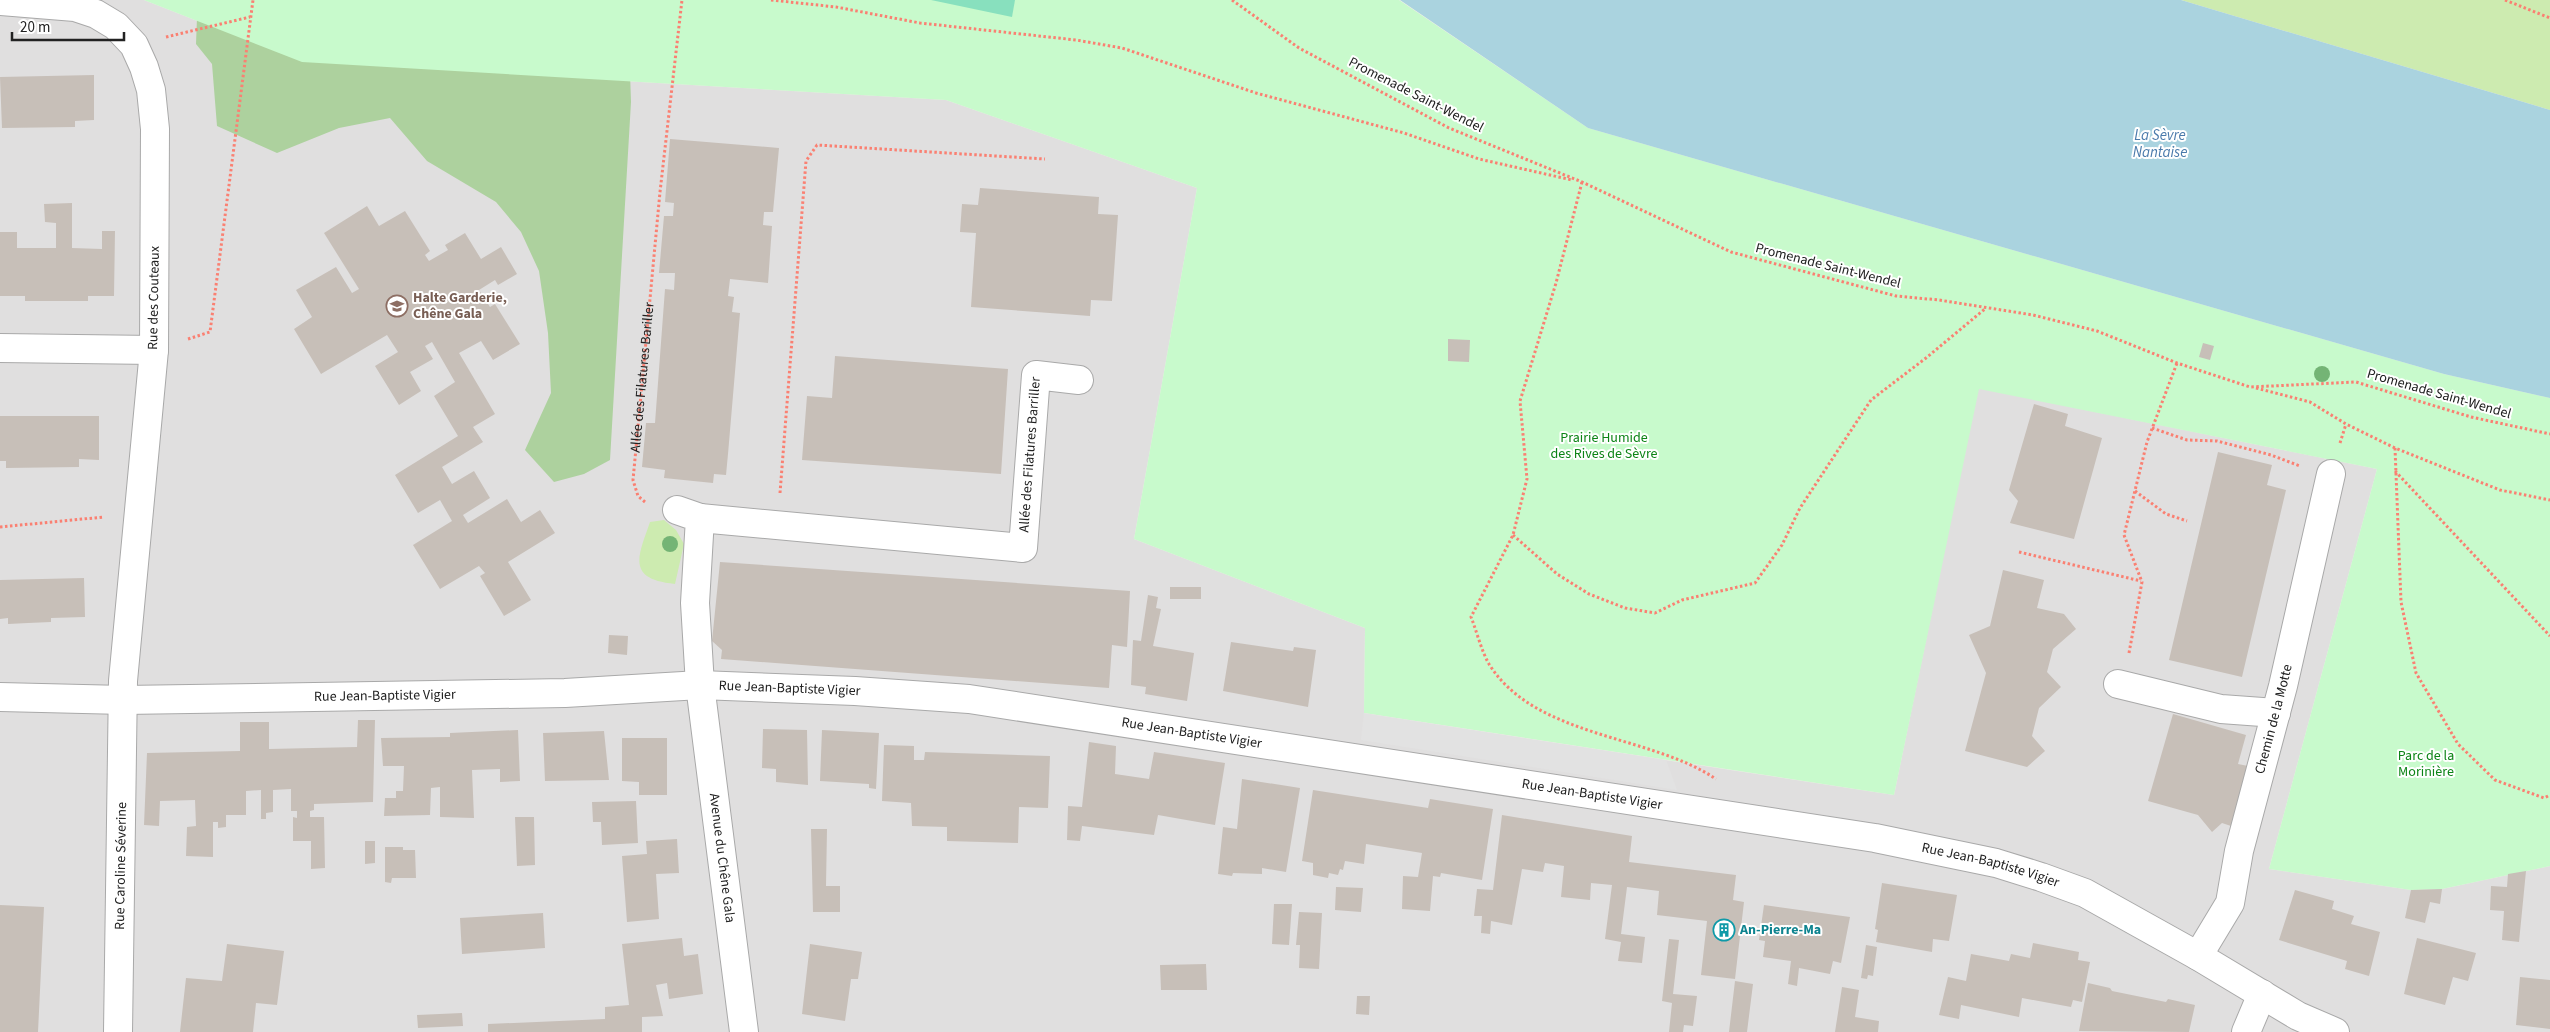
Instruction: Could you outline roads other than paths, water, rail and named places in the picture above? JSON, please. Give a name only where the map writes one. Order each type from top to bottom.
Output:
[{"type":"street","name":"Rue des Couteaux","points":[[0,0],[75,7],[96,14],[116,26],[134,45],[144,66],[151,90],[155,129],[154,350],[123,681],[124,700]]},
{"type":"street","points":[[0,348],[154,350]]},
{"type":"street","name":"Allée des Filatures Barriller","points":[[700,685],[688,514],[778,526],[1023,548],[1036,375],[1079,380]]},
{"type":"street","name":"Chemin de la Motte","points":[[2198,956],[2230,903],[2239,851],[2276,713],[2318,471]]},
{"type":"street","name":"Rue Jean-Baptiste Vigier","points":[[0,697],[124,700],[565,693],[700,685],[855,691],[969,699],[1875,838],[1996,863],[2085,893],[2198,956],[2298,1016],[2335,1032]]},
{"type":"street","name":"Avenue du Chêne Gala","points":[[700,685],[744,1032]]},
{"type":"street","points":[[2122,685],[2221,709],[2276,713]]},
{"type":"street","name":"Rue Caroline Séverine","points":[[118,1032],[124,700]]},
{"type":"street","points":[[2246,1032],[2262,994]]},
{"type":"water","name":"La Sèvre Nantaise","points":[[1400,0],[2181,0],[2550,110],[2550,398],[2444,374],[1588,128]]},
{"type":"place","name":"Halte Garderie, Chêne Gala","points":[[397,306]]},
{"type":"place","name":"An-Pierre-Ma","points":[[1724,930]]},
{"type":"park label","name":"Prairie Humide des Rives de Sèvre","points":[[1604,446]]},
{"type":"park label","name":"Parc de la Morinière","points":[[2426,764]]}]
